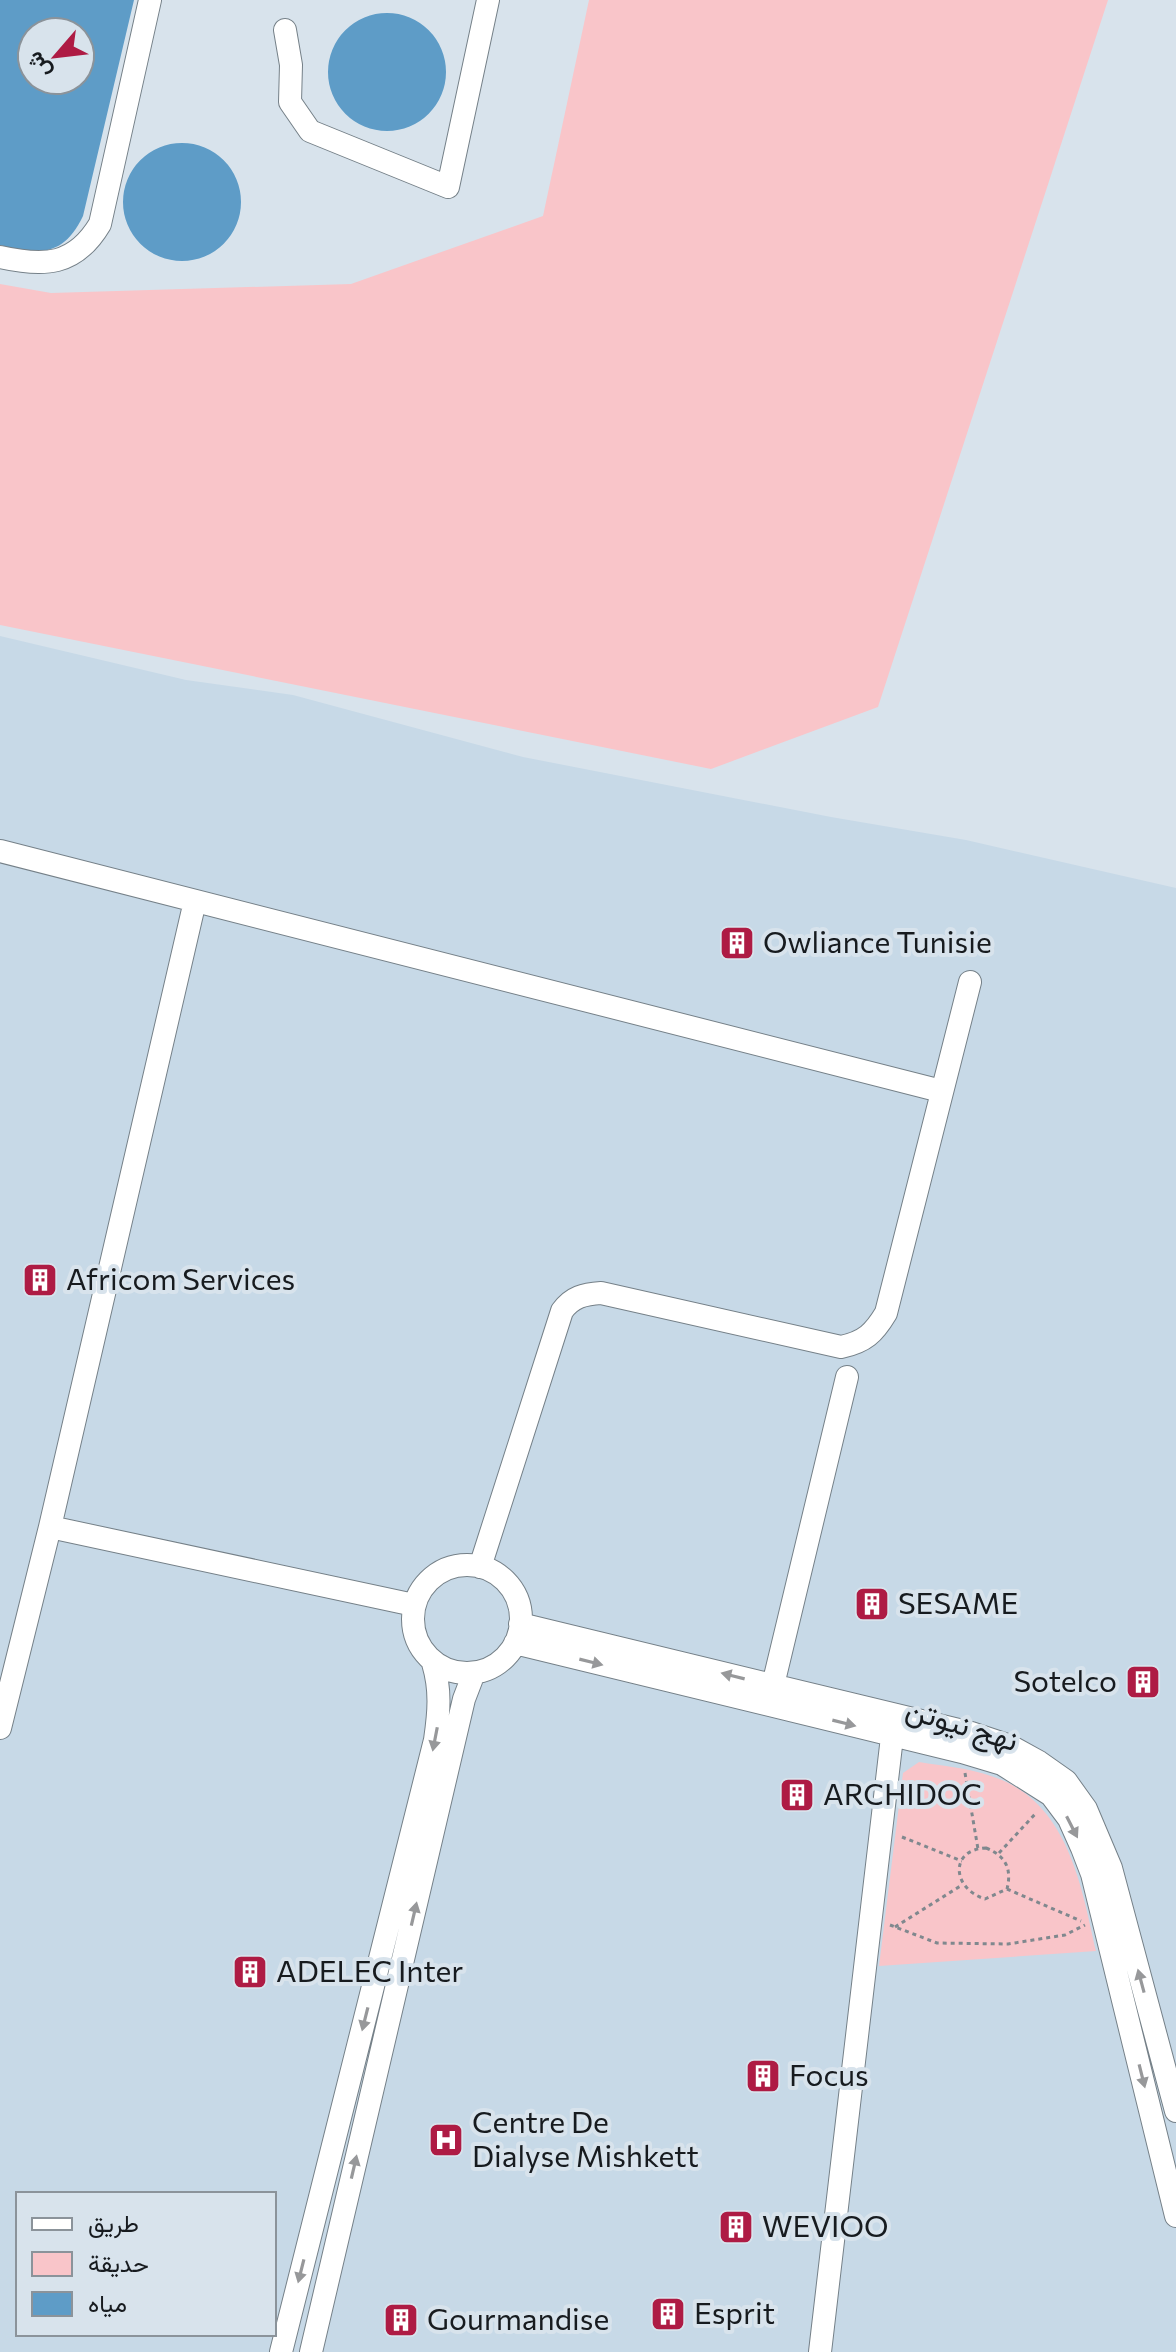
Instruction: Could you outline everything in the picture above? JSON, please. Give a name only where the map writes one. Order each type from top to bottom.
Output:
[{"type":"street","points":[[0,257],[43,264],[61,260],[91,240],[100,224],[150,0]]},
{"type":"street","points":[[285,30],[291,65],[290,102],[310,131],[448,187],[488,0]]},
{"type":"street","points":[[0,851],[941,1091]]},
{"type":"street","points":[[0,1728],[50,1527],[195,901]]},
{"type":"street","points":[[480,1567],[562,1311],[570,1301],[586,1294],[601,1293],[841,1347],[860,1343],[875,1332],[886,1313],[970,982]]},
{"type":"street","points":[[773,1685],[847,1377]]},
{"type":"street","points":[[50,1527],[414,1605]]},
{"type":"street","points":[[459,1565],[480,1567],[500,1576],[514,1592],[521,1612],[518,1634],[510,1653],[494,1667],[474,1673],[452,1672],[433,1663],[419,1647],[412,1626],[414,1605],[423,1586],[439,1572],[459,1565]]},
{"type":"street","name":"نهج نيوتن","points":[[518,1634],[773,1685],[894,1724],[962,1752],[1002,1764],[1049,1786],[1066,1781],[1086,1809],[1111,1868],[1176,2111]]},
{"type":"street","name":"نهج نيوتن","points":[[518,1634],[894,1724],[1010,1746],[1049,1786],[1069,1819],[1092,1874],[1176,2216]]},
{"type":"street","points":[[281,2352],[435,1740],[440,1708],[439,1682],[433,1663]]},
{"type":"street","points":[[311,2352],[464,1699],[474,1673]]},
{"type":"street","points":[[820,2352],[894,1724]]},
{"type":"street","points":[[340,2118],[365,2123]]},
{"type":"path","points":[[962,1752],[978,1849]]},
{"type":"path","points":[[999,1853],[1049,1786]]},
{"type":"path","points":[[882,1828],[962,1861]]},
{"type":"path","points":[[871,1918],[937,1943],[1008,1944],[1065,1935],[1087,1924],[1007,1889],[985,1899],[972,1895],[962,1885],[959,1873],[962,1861],[978,1849],[986,1848],[999,1853],[1008,1865],[1010,1878],[1007,1889]]},
{"type":"path","points":[[895,1927],[962,1885]]},
{"type":"shaded area","points":[[0,636],[186,680],[293,695],[523,757],[966,840],[1176,888],[1176,2352],[0,2352]]},
{"type":"green space","points":[[589,0],[1108,0],[878,707],[711,769],[0,625],[0,284],[51,293],[351,284],[543,216]]},
{"type":"green space","points":[[919,1762],[991,1776],[1017,1788],[1037,1804],[1054,1824],[1066,1847],[1084,1898],[1096,1951],[879,1966],[903,1773]]},
{"type":"water","points":[[0,0],[134,0],[83,216],[68,239],[59,246],[49,250],[27,251],[0,245]]},
{"type":"water","points":[[387,13],[410,17],[429,30],[442,49],[446,72],[442,95],[429,114],[410,127],[387,131],[364,127],[345,114],[332,95],[328,72],[332,49],[345,30],[364,17]]},
{"type":"water","points":[[182,143],[205,147],[224,160],[237,179],[241,202],[237,225],[224,244],[205,257],[182,261],[159,257],[140,244],[127,225],[123,202],[127,179],[140,160],[159,147]]},
{"type":"place","name":"Owliance Tunisie","points":[[737,943]]},
{"type":"place","name":"Africom Services","points":[[40,1280]]},
{"type":"place","name":"SESAME","points":[[872,1604]]},
{"type":"place","name":"Sotelco","points":[[1143,1682]]},
{"type":"place","name":"ARCHIDOC","points":[[797,1795]]},
{"type":"place","name":"ADELEC Inter","points":[[250,1972]]},
{"type":"place","name":"Focus","points":[[763,2076]]},
{"type":"place","name":"Centre De Dialyse Mishkett","points":[[446,2140]]},
{"type":"place","name":"WEVIOO","points":[[736,2227]]},
{"type":"place","name":"Esprit","points":[[668,2314]]},
{"type":"place","name":"Gourmandise","points":[[401,2320]]}]
